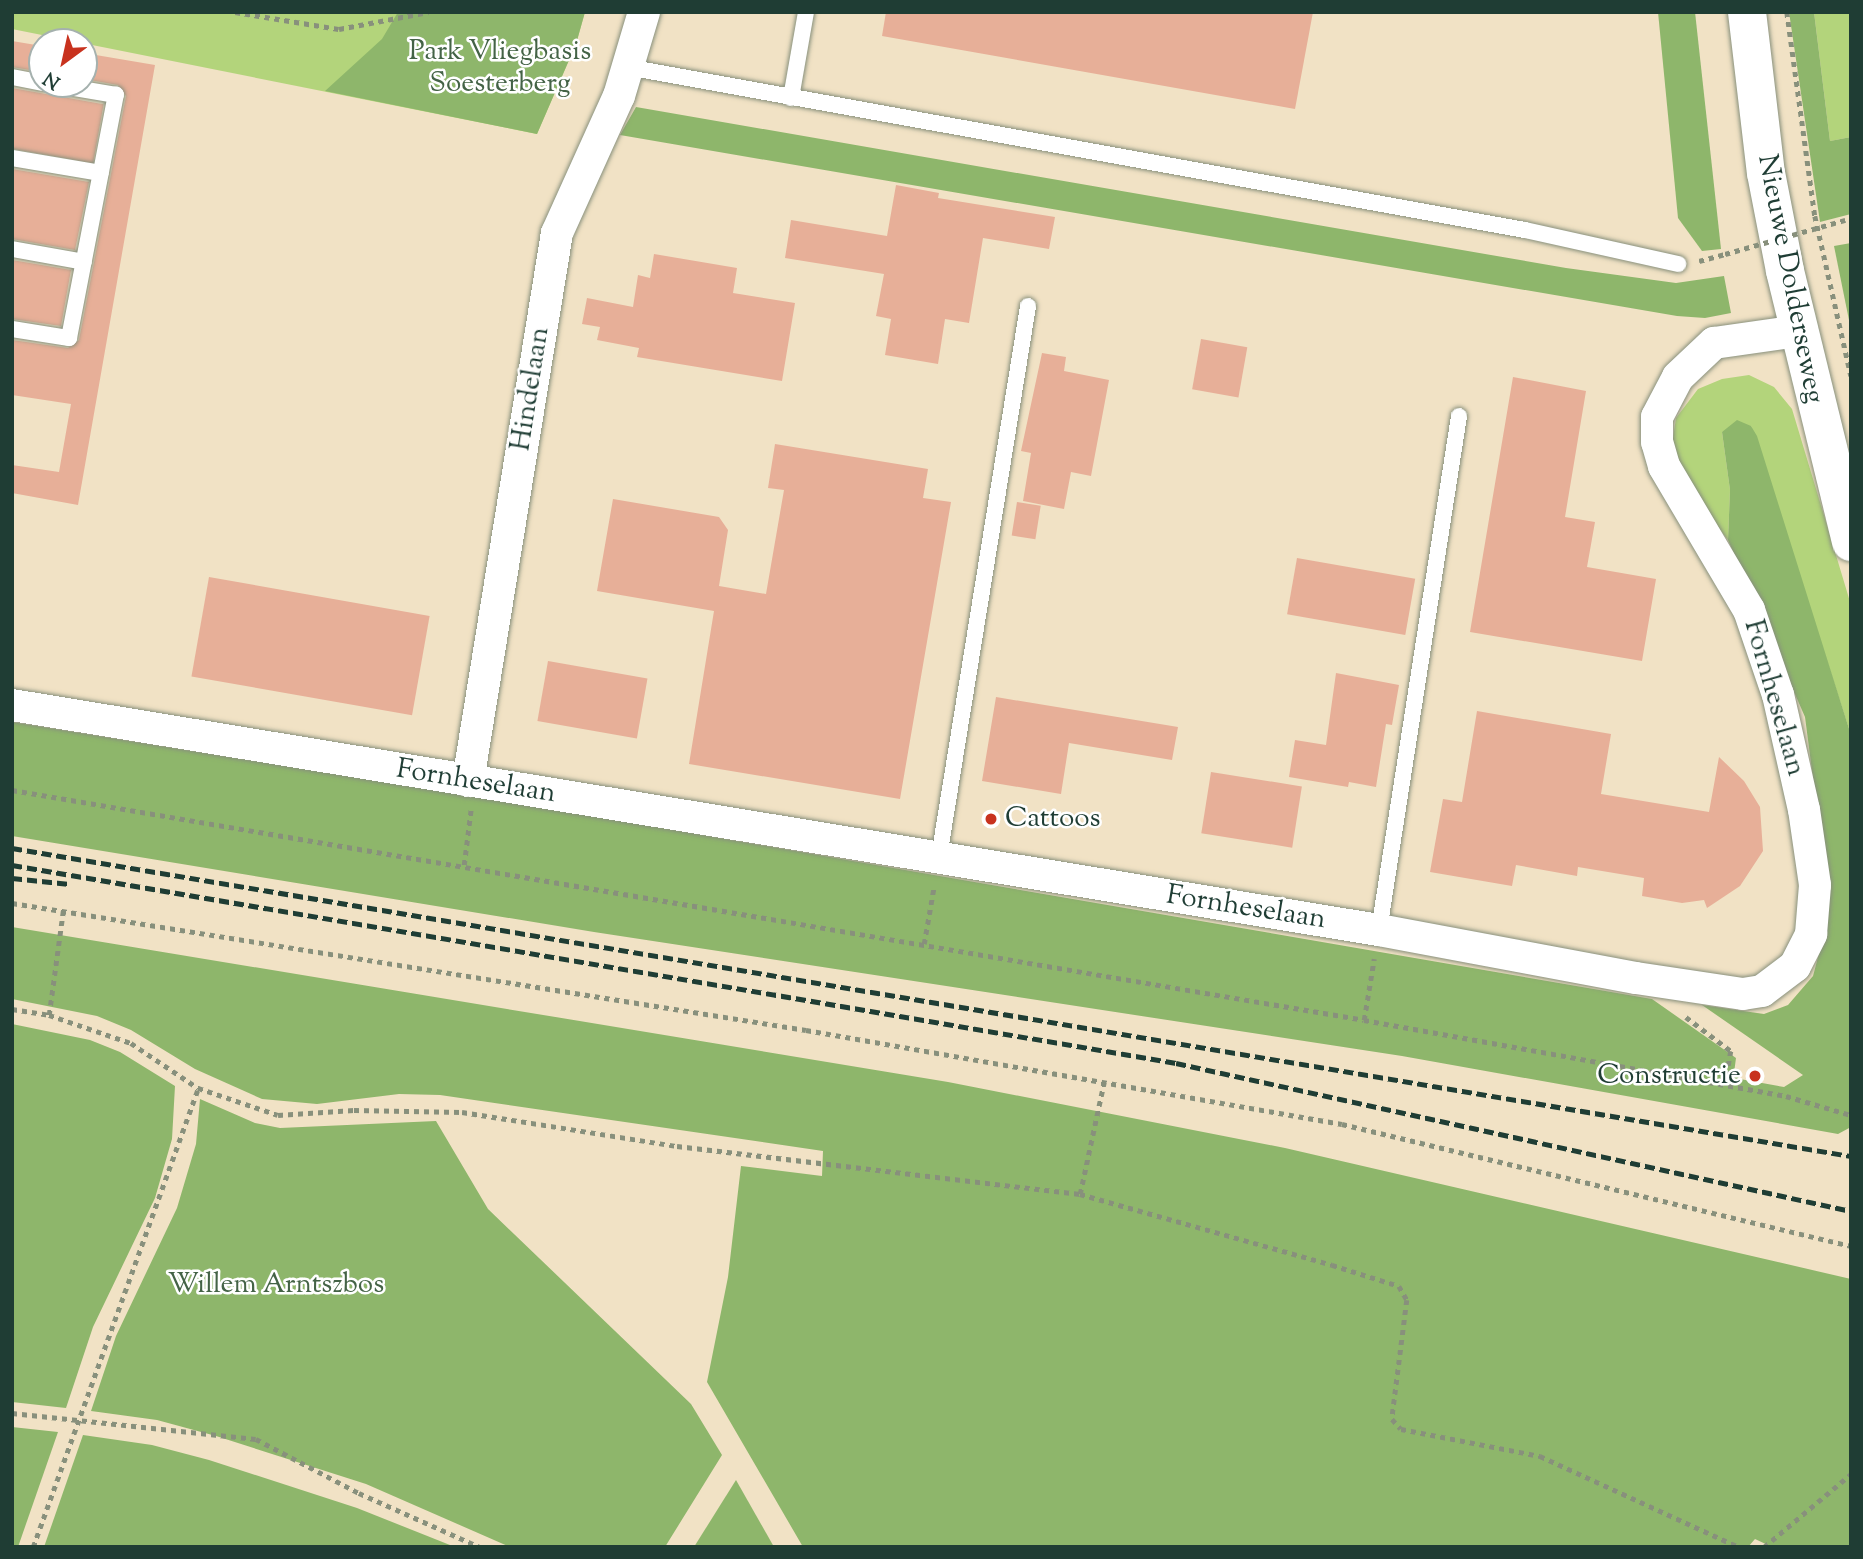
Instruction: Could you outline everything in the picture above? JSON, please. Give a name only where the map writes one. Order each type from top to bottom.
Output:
[{"type":"main road","name":"Nieuwe Dolderseweg","points":[[1747,12],[1766,173],[1797,331],[1851,542]]},
{"type":"street","name":"Hindelaan","points":[[468,780],[556,233],[619,96],[644,12]]},
{"type":"street","name":"Fornheselaan","points":[[12,705],[1379,930],[1743,995],[1768,988],[1795,966],[1811,934],[1815,884],[1804,810],[1778,695],[1749,610],[1727,566],[1679,495],[1657,442],[1657,417],[1665,396],[1703,351],[1714,343],[1797,331]]},
{"type":"lane","points":[[791,98],[806,12]]},
{"type":"lane","points":[[627,67],[1525,230],[1678,264]]},
{"type":"lane","points":[[12,328],[69,338],[116,95],[98,92]]},
{"type":"lane","points":[[12,158],[101,173]]},
{"type":"lane","points":[[12,249],[84,262]]},
{"type":"lane","points":[[939,857],[1028,306]]},
{"type":"lane","points":[[1379,930],[1459,416]]},
{"type":"path","points":[[235,12],[339,29],[428,12]]},
{"type":"path","name":"Nieuwe Dolderseweg","points":[[1787,12],[1815,216],[1851,376]]},
{"type":"path","points":[[1725,254],[1844,220]]},
{"type":"path","points":[[464,865],[473,794],[468,780]]},
{"type":"path","points":[[12,790],[1364,1020],[1820,1103],[1851,1115]]},
{"type":"path","points":[[924,944],[939,857]]},
{"type":"path","points":[[12,903],[1104,1082],[1342,1124],[1851,1246]]},
{"type":"path","points":[[49,1015],[63,911]]},
{"type":"path","points":[[1364,1020],[1379,930]]},
{"type":"path","points":[[12,1009],[49,1015],[131,1043],[198,1088],[278,1115],[354,1110],[462,1112],[677,1146],[1080,1194],[1399,1286],[1407,1300],[1392,1419],[1401,1429],[1540,1456],[1739,1547]]},
{"type":"path","points":[[1682,1014],[1731,1051],[1725,1085]]},
{"type":"path","points":[[1080,1194],[1104,1082]]},
{"type":"path","points":[[33,1547],[198,1088]]},
{"type":"path","points":[[12,1413],[256,1439],[359,1493],[480,1547]]},
{"type":"path","points":[[1764,1547],[1851,1474]]},
{"type":"green space","name":"Park Vliegbasis Soesterberg","points":[[12,12],[585,12],[576,44],[537,134],[98,46],[98,28],[28,28],[28,32],[12,29]]},
{"type":"green space","points":[[398,12],[585,12],[576,44],[537,134],[325,91],[382,39]]},
{"type":"green space","points":[[1658,12],[1695,12],[1721,249],[1702,251],[1678,218]]},
{"type":"green space","points":[[1789,12],[1814,12],[1830,141],[1851,137],[1851,214],[1820,222]]},
{"type":"green space","points":[[1814,12],[1851,12],[1851,137],[1830,141]]},
{"type":"green space","points":[[636,107],[1566,268],[1676,283],[1724,276],[1731,313],[1705,318],[1677,316],[620,135]]},
{"type":"green space","points":[[1851,243],[1851,330],[1834,246]]},
{"type":"green space","points":[[1749,375],[1774,387],[1792,409],[1851,605],[1851,735],[1751,426],[1722,432],[1730,490],[1728,540],[1688,488],[1672,445],[1676,418],[1698,389],[1722,379]]},
{"type":"green space","points":[[1737,420],[1751,426],[1757,436],[1851,735],[1851,1127],[1838,1134],[1402,1056],[594,932],[12,836],[12,722],[575,813],[1652,999],[1736,1058],[1734,1073],[1740,1079],[1784,1087],[1803,1075],[1702,1005],[1764,1014],[1788,1005],[1813,976],[1826,927],[1823,855],[1805,717],[1728,540],[1730,490],[1722,432]]},
{"type":"green space","points":[[12,927],[948,1082],[1285,1148],[1851,1279],[1851,1547],[1772,1547],[1755,1539],[1748,1547],[803,1547],[707,1382],[728,1277],[741,1166],[822,1176],[823,1151],[440,1095],[399,1094],[317,1104],[262,1099],[195,1069],[131,1030],[97,1016],[12,999]]},
{"type":"green space","points":[[12,1024],[90,1040],[120,1052],[175,1086],[172,1139],[155,1198],[93,1327],[66,1408],[12,1402]]},
{"type":"green space","name":"Willem Arntszbos","points":[[200,1099],[255,1123],[280,1128],[436,1121],[488,1209],[691,1404],[722,1455],[665,1547],[510,1547],[366,1484],[157,1420],[91,1411],[116,1336],[177,1208],[196,1144]]},
{"type":"green space","points":[[12,1427],[58,1432],[18,1547],[12,1547]]},
{"type":"green space","points":[[83,1435],[152,1445],[209,1460],[357,1508],[455,1547],[44,1547]]},
{"type":"green space","points":[[736,1480],[774,1547],[694,1547]]},
{"type":"building","points":[[886,12],[1313,12],[1295,109],[882,36]]},
{"type":"building","points":[[12,41],[28,44],[28,70],[12,67]]},
{"type":"building","points":[[98,55],[155,65],[78,505],[12,493],[12,465],[59,472],[71,404],[12,395],[12,340],[68,348],[79,340],[126,96],[118,85],[98,81]]},
{"type":"building","points":[[12,88],[28,91],[28,98],[69,98],[104,104],[93,163],[12,149]]},
{"type":"building","points":[[12,169],[89,182],[75,250],[12,239]]},
{"type":"building","points":[[896,185],[939,193],[938,198],[1055,217],[1049,249],[983,238],[969,323],[945,319],[938,364],[885,355],[891,319],[876,316],[884,274],[785,258],[791,220],[887,236]]},
{"type":"building","points":[[654,254],[737,268],[733,293],[795,303],[782,381],[637,357],[639,348],[597,340],[600,327],[582,324],[587,298],[633,307],[638,275],[650,278]]},
{"type":"building","points":[[12,260],[71,270],[61,326],[12,319]]},
{"type":"building","points":[[1201,339],[1247,347],[1238,397],[1192,389]]},
{"type":"building","points":[[1042,353],[1066,357],[1064,371],[1109,380],[1091,476],[1071,472],[1064,509],[1023,501],[1031,453],[1021,451]]},
{"type":"building","points":[[1513,377],[1586,391],[1565,517],[1595,522],[1587,567],[1656,579],[1642,661],[1470,632]]},
{"type":"building","points":[[775,444],[928,469],[923,498],[951,502],[900,799],[689,764],[714,611],[597,591],[613,499],[719,517],[728,530],[719,586],[766,594],[784,490],[768,488]]},
{"type":"building","points":[[1017,502],[1041,506],[1035,539],[1012,536]]},
{"type":"building","points":[[1297,558],[1415,579],[1405,635],[1287,614]]},
{"type":"building","points":[[209,577],[430,616],[412,715],[191,676]]},
{"type":"building","points":[[548,661],[647,679],[637,739],[537,721]]},
{"type":"building","points":[[1336,673],[1399,685],[1392,725],[1386,724],[1376,787],[1349,782],[1348,787],[1289,777],[1295,740],[1326,745]]},
{"type":"building","points":[[996,697],[1178,727],[1172,760],[1069,743],[1061,794],[982,781]]},
{"type":"building","points":[[1477,711],[1611,734],[1601,794],[1709,812],[1719,757],[1744,781],[1760,807],[1763,851],[1740,886],[1707,908],[1704,900],[1682,903],[1642,896],[1644,878],[1578,867],[1577,876],[1516,865],[1512,886],[1430,872],[1443,799],[1462,802]]},
{"type":"building","points":[[1211,772],[1302,786],[1292,848],[1201,833]]},
{"type":"railway","points":[[12,848],[1851,1156]]},
{"type":"railway","points":[[12,865],[1176,1063],[1851,1211]]},
{"type":"railway","points":[[12,878],[70,884]]},
{"type":"place","name":"Cattoos","points":[[991,819]]},
{"type":"place","name":"Constructie","points":[[1755,1076]]}]
